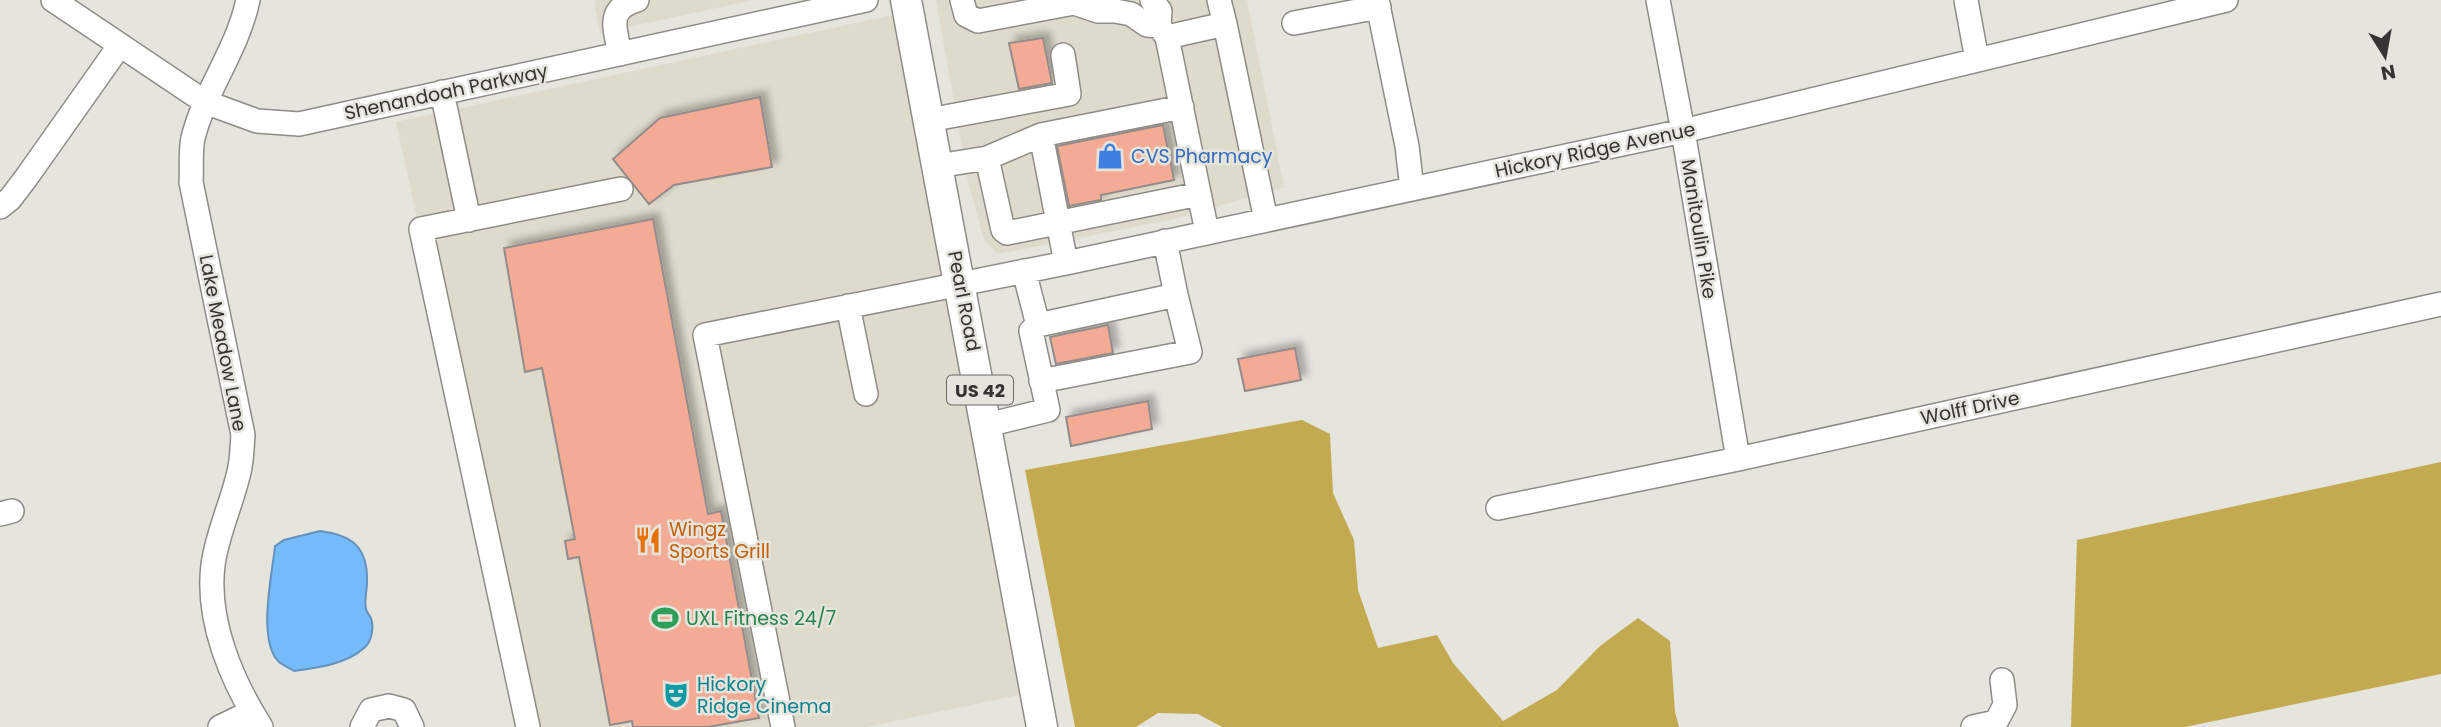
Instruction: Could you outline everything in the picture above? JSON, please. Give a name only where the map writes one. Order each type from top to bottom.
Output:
[{"type":"main road","name":"Pearl Road","points":[[906,0],[1042,727]]},
{"type":"street","name":"Shenandoah Parkway","points":[[53,0],[205,102],[257,121],[299,124],[866,0]]},
{"type":"street","name":"Lake Meadow Lane","points":[[248,0],[233,47],[205,102],[193,140],[191,182],[243,435],[240,469],[213,564],[212,592],[223,649],[256,719]]},
{"type":"street","points":[[620,54],[614,23],[617,11],[637,0]]},
{"type":"street","points":[[962,0],[966,15],[978,21],[1080,2],[1098,11],[1131,14],[1147,25],[1163,31],[1225,24]]},
{"type":"street","points":[[1152,0],[1160,11],[1207,232]]},
{"type":"street","points":[[1219,0],[1266,220]]},
{"type":"street","name":"Manitoulin Pike","points":[[1658,0],[1683,131],[1738,459]]},
{"type":"street","points":[[1966,0],[1977,60]]},
{"type":"street","name":"Hickory Ridge Avenue","points":[[783,727],[705,335],[1024,271],[1683,131],[2226,0]]},
{"type":"street","points":[[1294,23],[1378,4],[1407,146],[1412,190]]},
{"type":"street","points":[[0,206],[10,199],[26,178],[120,45]]},
{"type":"street","points":[[1062,55],[1075,129]]},
{"type":"street","points":[[442,92],[469,220]]},
{"type":"street","points":[[929,120],[1069,94]]},
{"type":"street","points":[[938,166],[987,158],[1041,135],[1182,107]]},
{"type":"street","points":[[1041,135],[1066,262]]},
{"type":"street","points":[[987,158],[1003,230],[1007,233],[1199,194]]},
{"type":"street","points":[[528,727],[421,229],[621,189]]},
{"type":"street","points":[[1041,381],[1189,352],[1165,241]]},
{"type":"street","points":[[1024,271],[1038,325]]},
{"type":"street","points":[[987,425],[1048,410],[1031,331],[1038,325],[1176,295]]},
{"type":"street","name":"Wolff Drive","points":[[1498,508],[1738,459],[2441,304]]},
{"type":"street","points":[[848,306],[866,394]]},
{"type":"street","points":[[1973,727],[1996,722],[2006,705],[2002,680]]},
{"type":"street","points":[[362,727],[371,710],[388,706],[404,710],[412,727]]},
{"type":"street","points":[[220,727],[256,719]]},
{"type":"shaded area","points":[[594,0],[754,0],[600,33]]},
{"type":"shaded area","points":[[936,0],[1247,0],[1284,187],[1174,219],[998,254],[984,240],[968,181]]},
{"type":"shaded area","points":[[893,15],[1019,695],[866,727],[528,727],[396,122]]},
{"type":"shaded area","points":[[1302,420],[1330,434],[1333,493],[1354,540],[1358,590],[1378,648],[1437,635],[1453,663],[1503,721],[1557,690],[1600,646],[1638,618],[1670,641],[1675,712],[1679,727],[1222,727],[1198,714],[1158,713],[1136,727],[1075,727],[1025,470]]},
{"type":"shaded area","points":[[2441,462],[2441,674],[2185,727],[2071,727],[2077,540]]},
{"type":"water","points":[[320,531],[349,540],[361,552],[367,570],[365,606],[372,622],[372,634],[367,645],[349,658],[294,671],[279,662],[272,652],[269,639],[268,607],[275,546],[284,540]]},
{"type":"building","points":[[1043,38],[1052,83],[1019,89],[1009,43]]},
{"type":"building","points":[[760,97],[772,167],[674,185],[649,204],[613,159],[660,118]]},
{"type":"building","name":"CVS Pharmacy","points":[[1163,125],[1174,180],[1101,195],[1101,200],[1069,206],[1057,146]]},
{"type":"building","points":[[653,219],[708,514],[721,511],[759,718],[708,727],[633,727],[632,721],[610,725],[579,557],[568,559],[565,541],[575,539],[542,368],[525,372],[504,248]]},
{"type":"building","points":[[1108,325],[1113,353],[1056,364],[1050,337]]},
{"type":"building","points":[[1295,348],[1301,380],[1245,391],[1238,359]]},
{"type":"building","points":[[1148,401],[1152,429],[1071,446],[1066,417]]},
{"type":"place","name":"CVS Pharmacy","points":[[1110,156]]},
{"type":"place","name":"Wingz Sports Grill","points":[[648,540]]},
{"type":"place","name":"UXL Fitness 24/7","points":[[665,618]]},
{"type":"place","name":"Hickory Ridge Cinema","points":[[676,695]]}]
